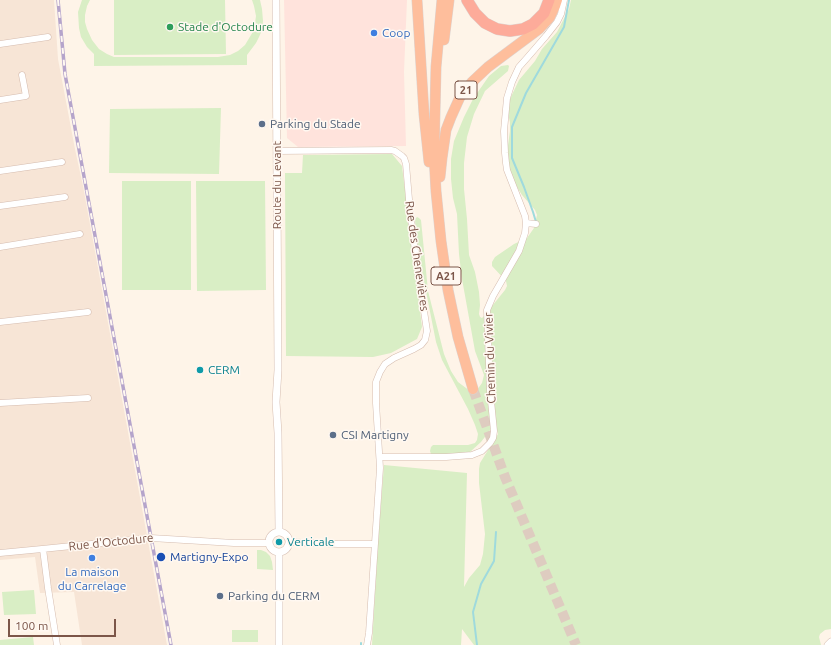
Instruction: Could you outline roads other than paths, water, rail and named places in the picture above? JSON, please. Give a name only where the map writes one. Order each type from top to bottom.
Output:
[{"type":"highway","points":[[417,0],[425,132],[430,175],[438,215]]},
{"type":"highway","name":"A21","points":[[442,0],[436,67],[434,168],[444,265],[452,311],[464,362],[473,389]]},
{"type":"highway","name":"A21","points":[[436,107],[449,0]]},
{"type":"highway","points":[[467,0],[475,13],[485,23],[497,29],[510,32],[523,30],[536,22],[544,13],[549,0]]},
{"type":"highway","name":"21","points":[[438,215],[444,140],[451,116],[456,106],[466,90],[478,76],[540,29],[550,17],[556,0]]},
{"type":"street","name":"Route du Levant","points":[[276,0],[278,370],[276,402],[278,433],[279,532]]},
{"type":"street","name":"Chemin du Vivier","points":[[380,457],[453,457],[472,455],[482,451],[490,443],[494,435],[490,391],[488,310],[493,296],[519,251],[524,238],[526,223],[525,216],[507,170],[504,153],[507,98],[512,82],[520,67],[557,22],[561,14],[564,0]]},
{"type":"street","points":[[0,44],[48,37]]},
{"type":"street","points":[[0,100],[26,96],[22,75]]},
{"type":"street","name":"Rue des Chenevières","points":[[277,150],[391,150],[402,156],[405,161],[427,332],[425,340],[421,345],[389,360],[382,368],[376,382],[375,389],[380,457]]},
{"type":"street","points":[[0,171],[62,162]]},
{"type":"street","points":[[0,206],[65,197]]},
{"type":"street","points":[[526,223],[536,224]]},
{"type":"street","points":[[0,247],[80,234]]},
{"type":"street","points":[[0,322],[88,312]]},
{"type":"street","points":[[0,403],[88,398]]},
{"type":"street","points":[[367,645],[379,494],[380,457]]},
{"type":"street","points":[[279,532],[283,533],[289,538],[289,542],[289,546],[286,550],[279,552],[273,550],[269,543],[271,536],[279,532]]},
{"type":"street","name":"Rue d'Octodure","points":[[0,553],[156,537],[180,540],[269,543]]},
{"type":"street","points":[[289,542],[375,544]]},
{"type":"street","points":[[44,549],[48,588],[57,645]]},
{"type":"street","points":[[279,552],[279,645]]},
{"type":"street","points":[[828,645],[831,642]]},
{"type":"waterway","points":[[536,222],[512,158],[512,127],[526,93],[564,27],[569,0]]},
{"type":"waterway","points":[[477,645],[473,612],[481,584],[494,561],[496,532]]},
{"type":"tunnel","points":[[473,389],[505,477],[576,645]]},
{"type":"railway","points":[[58,0],[65,74],[171,645]]},
{"type":"place","name":"Stade d'Octodure","points":[[170,27]]},
{"type":"place","name":"Coop","points":[[374,33]]},
{"type":"place","name":"Parking du Stade","points":[[262,124]]},
{"type":"place","name":"CERM","points":[[200,370]]},
{"type":"place","name":"CSI Martigny","points":[[333,435]]},
{"type":"place","name":"Verticale","points":[[279,542]]},
{"type":"place","name":"Martigny-Expo","points":[[161,557]]},
{"type":"place","name":"La maison du Carrelage","points":[[92,558]]},
{"type":"place","name":"Parking du CERM","points":[[220,596]]}]
